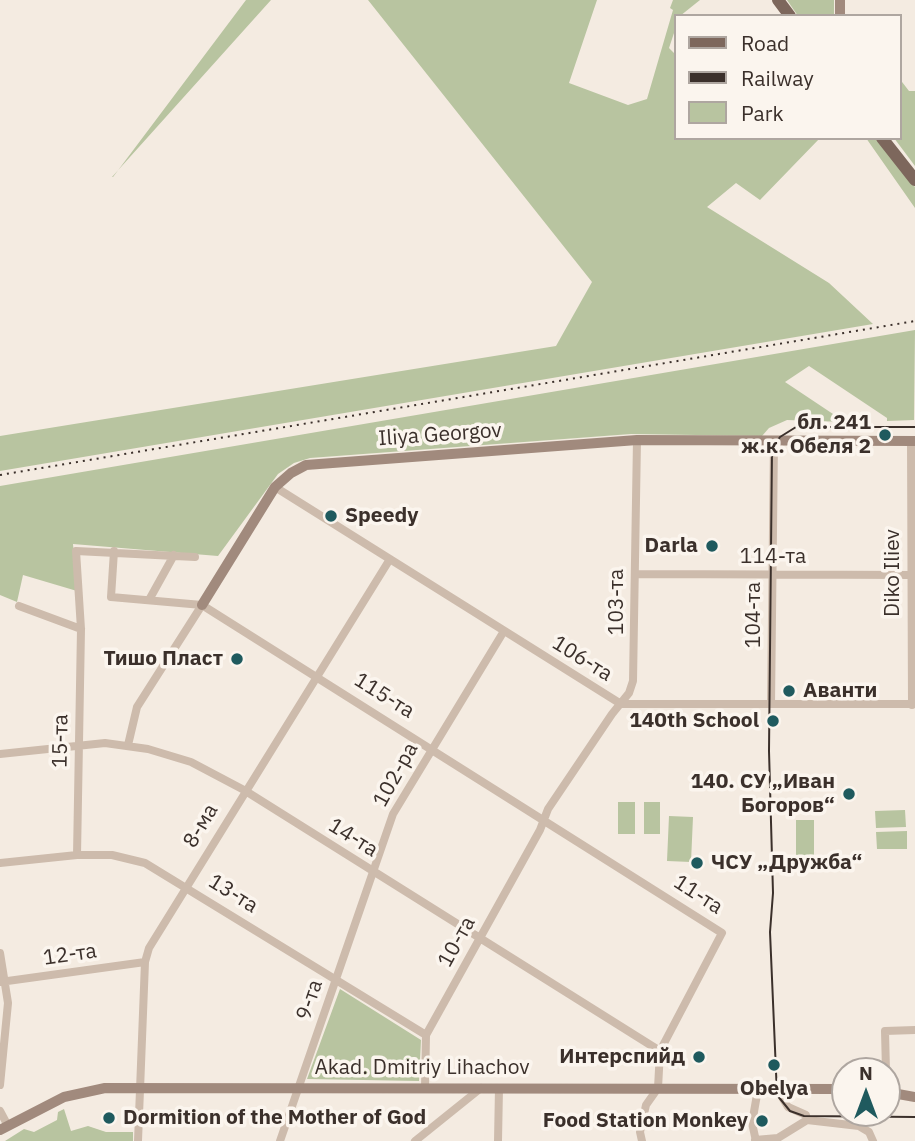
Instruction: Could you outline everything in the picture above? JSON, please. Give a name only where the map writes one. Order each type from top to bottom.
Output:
[{"type":"main road","points":[[884,140],[915,180]]},
{"type":"street","name":"Iliya Georgov","points":[[128,745],[137,706],[275,487],[298,468],[318,463],[637,440],[913,441]]},
{"type":"street","name":"103-та","points":[[544,820],[548,809],[621,704],[633,681],[637,574],[637,440]]},
{"type":"street","name":"104-та","points":[[771,704],[774,441]]},
{"type":"street","name":"Diko Iliev","points":[[913,441],[910,575],[913,704]]},
{"type":"street","name":"106-та","points":[[275,487],[621,704],[913,704]]},
{"type":"street","name":"15-та","points":[[77,855],[81,629],[76,551],[114,551]]},
{"type":"street","points":[[195,557],[114,551],[111,597],[202,605]]},
{"type":"street","points":[[149,600],[174,555]]},
{"type":"street","name":"8-ма","points":[[138,1141],[145,962],[149,947],[244,790],[390,559]]},
{"type":"street","name":"114-та","points":[[637,574],[910,575]]},
{"type":"street","name":"115-та","points":[[202,605],[432,747],[544,820]]},
{"type":"street","points":[[19,606],[81,629]]},
{"type":"street","name":"102-ра","points":[[372,870],[393,814],[504,631]]},
{"type":"street","name":"14-та","points":[[0,754],[78,744],[128,745],[191,762],[244,790],[660,1051]]},
{"type":"street","name":"10-та","points":[[425,1088],[426,1035],[544,820]]},
{"type":"street","name":"11-та","points":[[544,820],[722,933],[660,1051],[658,1088]]},
{"type":"street","name":"13-та","points":[[0,863],[77,855],[136,859],[186,885],[426,1035]]},
{"type":"street","name":"9-та","points":[[280,1141],[372,870]]},
{"type":"street","points":[[0,953],[8,1024],[0,1085]]},
{"type":"street","name":"12-та","points":[[2,982],[145,962]]},
{"type":"street","points":[[886,1057],[885,1031],[915,1030]]},
{"type":"street","name":"Akad. Dmitriy Lihachov","points":[[4,1128],[83,1090],[141,1087],[831,1089]]},
{"type":"street","points":[[415,1141],[481,1088]]},
{"type":"street","points":[[498,1141],[499,1088]]},
{"type":"street","points":[[642,1141],[640,1132],[646,1105],[658,1088]]},
{"type":"street","points":[[758,1089],[752,1123],[756,1141],[778,1138],[807,1120],[859,1126],[869,1132],[873,1141]]},
{"type":"street","points":[[777,1089],[788,1107],[806,1115],[807,1120]]},
{"type":"street","points":[[0,1112],[4,1128]]},
{"type":"green space","points":[[246,0],[271,0],[118,170]]},
{"type":"green space","points":[[368,0],[597,0],[569,83],[628,105],[647,99],[673,10],[670,8],[673,0],[700,0],[682,14],[674,14],[674,33],[669,48],[674,53],[674,140],[818,140],[760,200],[736,183],[707,207],[829,283],[873,324],[0,471],[0,436],[556,346],[592,282]]},
{"type":"green space","points":[[787,0],[834,0],[834,14],[797,14]]},
{"type":"green space","points":[[901,81],[909,91],[915,91],[915,166],[896,140],[901,140]]},
{"type":"green space","points":[[867,140],[879,140],[915,187],[915,208]]},
{"type":"green space","points":[[915,330],[914,420],[887,421],[887,418],[809,366],[785,382],[845,422],[787,420],[769,428],[762,436],[631,434],[310,458],[294,463],[278,474],[218,556],[73,544],[77,591],[23,575],[17,602],[0,595],[0,486]]},
{"type":"green space","points":[[618,802],[635,802],[635,834],[618,834]]},
{"type":"green space","points":[[644,802],[660,802],[660,834],[644,834]]},
{"type":"green space","points":[[905,810],[906,827],[876,828],[875,811]]},
{"type":"green space","points":[[669,816],[693,817],[691,862],[667,861]]},
{"type":"green space","points":[[796,820],[814,820],[814,857],[796,857]]},
{"type":"green space","points":[[907,831],[907,849],[877,849],[876,832]]},
{"type":"green space","points":[[340,989],[421,1040],[419,1081],[307,1079]]},
{"type":"green space","points":[[64,1109],[71,1131],[88,1126],[106,1132],[133,1132],[133,1141],[5,1141],[24,1129],[34,1132],[57,1120],[58,1112]]},
{"type":"tram line","points":[[915,427],[796,427],[780,437],[772,449],[769,751],[773,893],[770,932],[777,1095],[790,1111],[804,1116],[915,1117]]},
{"type":"railway","points":[[0,475],[915,321]]},
{"type":"place","name":"бл. 241 ж.к. Обеля 2","points":[[885,435]]},
{"type":"place","name":"Speedy","points":[[331,516]]},
{"type":"place","name":"Darla","points":[[712,546]]},
{"type":"place","name":"Тишо Пласт","points":[[237,659]]},
{"type":"place","name":"Аванти","points":[[789,691]]},
{"type":"place","name":"140th School","points":[[773,721]]},
{"type":"place","name":"140. СУ „Иван Богоров“","points":[[849,794]]},
{"type":"place","name":"ЧСУ „Дружба“","points":[[697,863]]},
{"type":"place","name":"Интерспийд","points":[[699,1057]]},
{"type":"place","name":"Obelya","points":[[774,1065]]},
{"type":"place","name":"Dormition of the Mother of God","points":[[109,1118]]},
{"type":"place","name":"Food Station Monkey","points":[[762,1121]]}]
